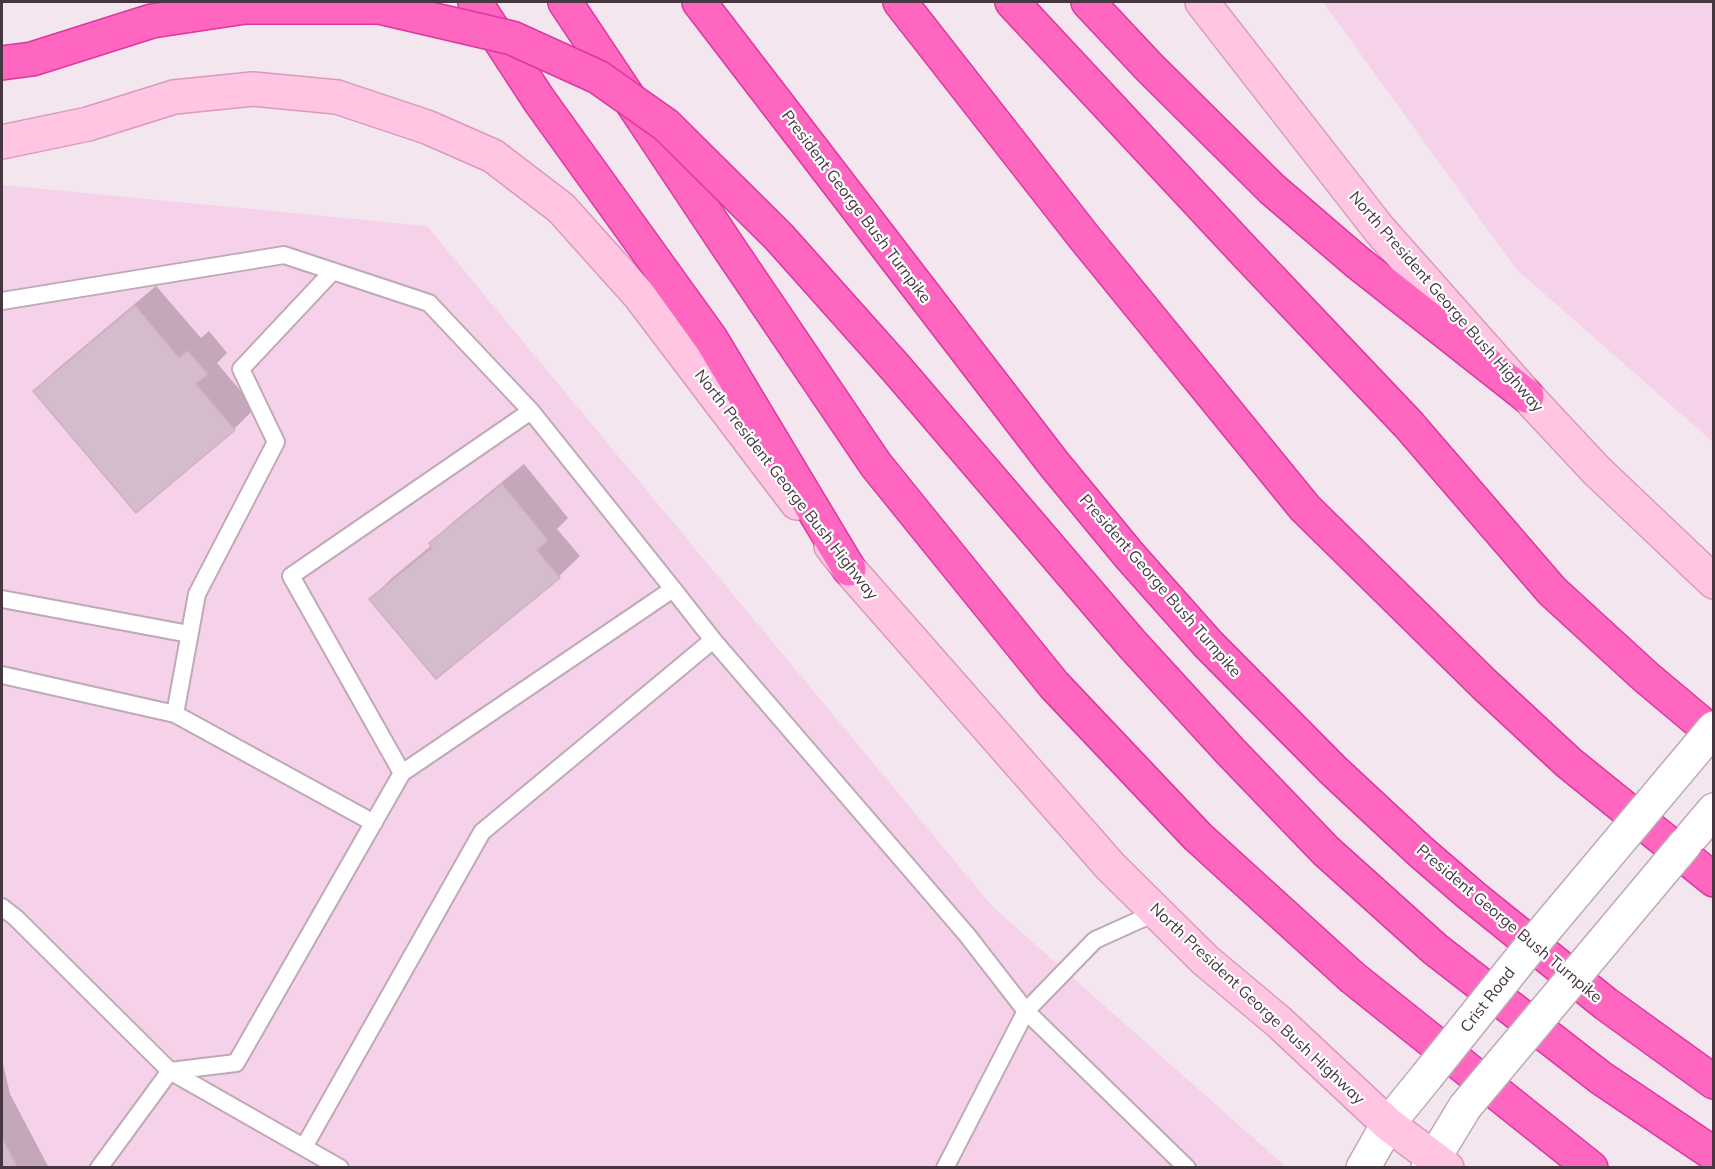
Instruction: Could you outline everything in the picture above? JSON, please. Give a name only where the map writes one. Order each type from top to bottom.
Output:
[{"type":"highway","points":[[475,2],[539,100],[711,339],[849,569]]},
{"type":"highway","points":[[565,2],[730,251],[876,465],[1054,686],[1198,837],[1353,978],[1591,1167]]},
{"type":"highway","name":"President George Bush Turnpike","points":[[699,2],[1054,464],[1129,555],[1209,644],[1334,771],[1446,874],[1606,1004],[1713,1082]]},
{"type":"highway","points":[[900,2],[1084,237],[1305,508],[1484,684],[1569,763],[1713,880]]},
{"type":"highway","points":[[1012,2],[1409,425],[1552,591],[1647,678],[1713,734]]},
{"type":"highway","points":[[1088,2],[1149,67],[1272,189],[1357,262],[1527,396]]},
{"type":"highway","points":[[2,63],[32,59],[152,21],[245,7],[379,7],[512,38],[598,77],[666,124],[779,237],[895,367],[1132,644],[1326,851],[1435,949],[1601,1078],[1713,1154]]},
{"type":"main road","name":"North President George Bush Highway","points":[[1202,2],[1379,229],[1596,470],[1713,582]]},
{"type":"main road","name":"North President George Bush Highway","points":[[2,141],[88,124],[174,97],[253,89],[337,97],[427,127],[493,156],[561,208],[640,296],[764,461],[849,569],[1110,867],[1205,960],[1279,1023],[1388,1124],[1437,1164]]},
{"type":"street","name":"Crist Road","points":[[1363,1167],[1388,1124],[1527,951],[1713,728]]},
{"type":"street","points":[[1437,1164],[1465,1107],[1713,810]]},
{"type":"lane","points":[[2,301],[285,255],[429,303],[531,411],[713,640],[968,935],[1026,1011],[1187,1167]]},
{"type":"lane","points":[[175,714],[197,594],[276,442],[242,369],[333,271]]},
{"type":"lane","points":[[402,773],[291,576],[531,411]]},
{"type":"lane","points":[[99,1167],[170,1071],[236,1063],[402,773],[673,589]]},
{"type":"lane","points":[[2,599],[189,634]]},
{"type":"lane","points":[[304,1147],[482,832],[713,640]]},
{"type":"lane","points":[[2,675],[175,714],[374,823]]},
{"type":"lane","points":[[2,907],[16,918],[170,1071],[340,1167]]},
{"type":"lane","points":[[945,1167],[1026,1011],[1095,940],[1157,912]]},
{"type":"shaded area","points":[[1323,2],[1713,2],[1713,442],[1516,269]]},
{"type":"shaded area","points":[[2,185],[427,226],[992,906],[1286,1167],[2,1167]]},
{"type":"building","points":[[135,305],[179,358],[188,351],[208,374],[196,384],[235,430],[136,513],[33,391]]},
{"type":"building","points":[[502,484],[548,540],[537,550],[560,578],[436,679],[369,599],[432,548],[429,543]]},
{"type":"building","points":[[2,1138],[18,1168],[2,1168]]}]
